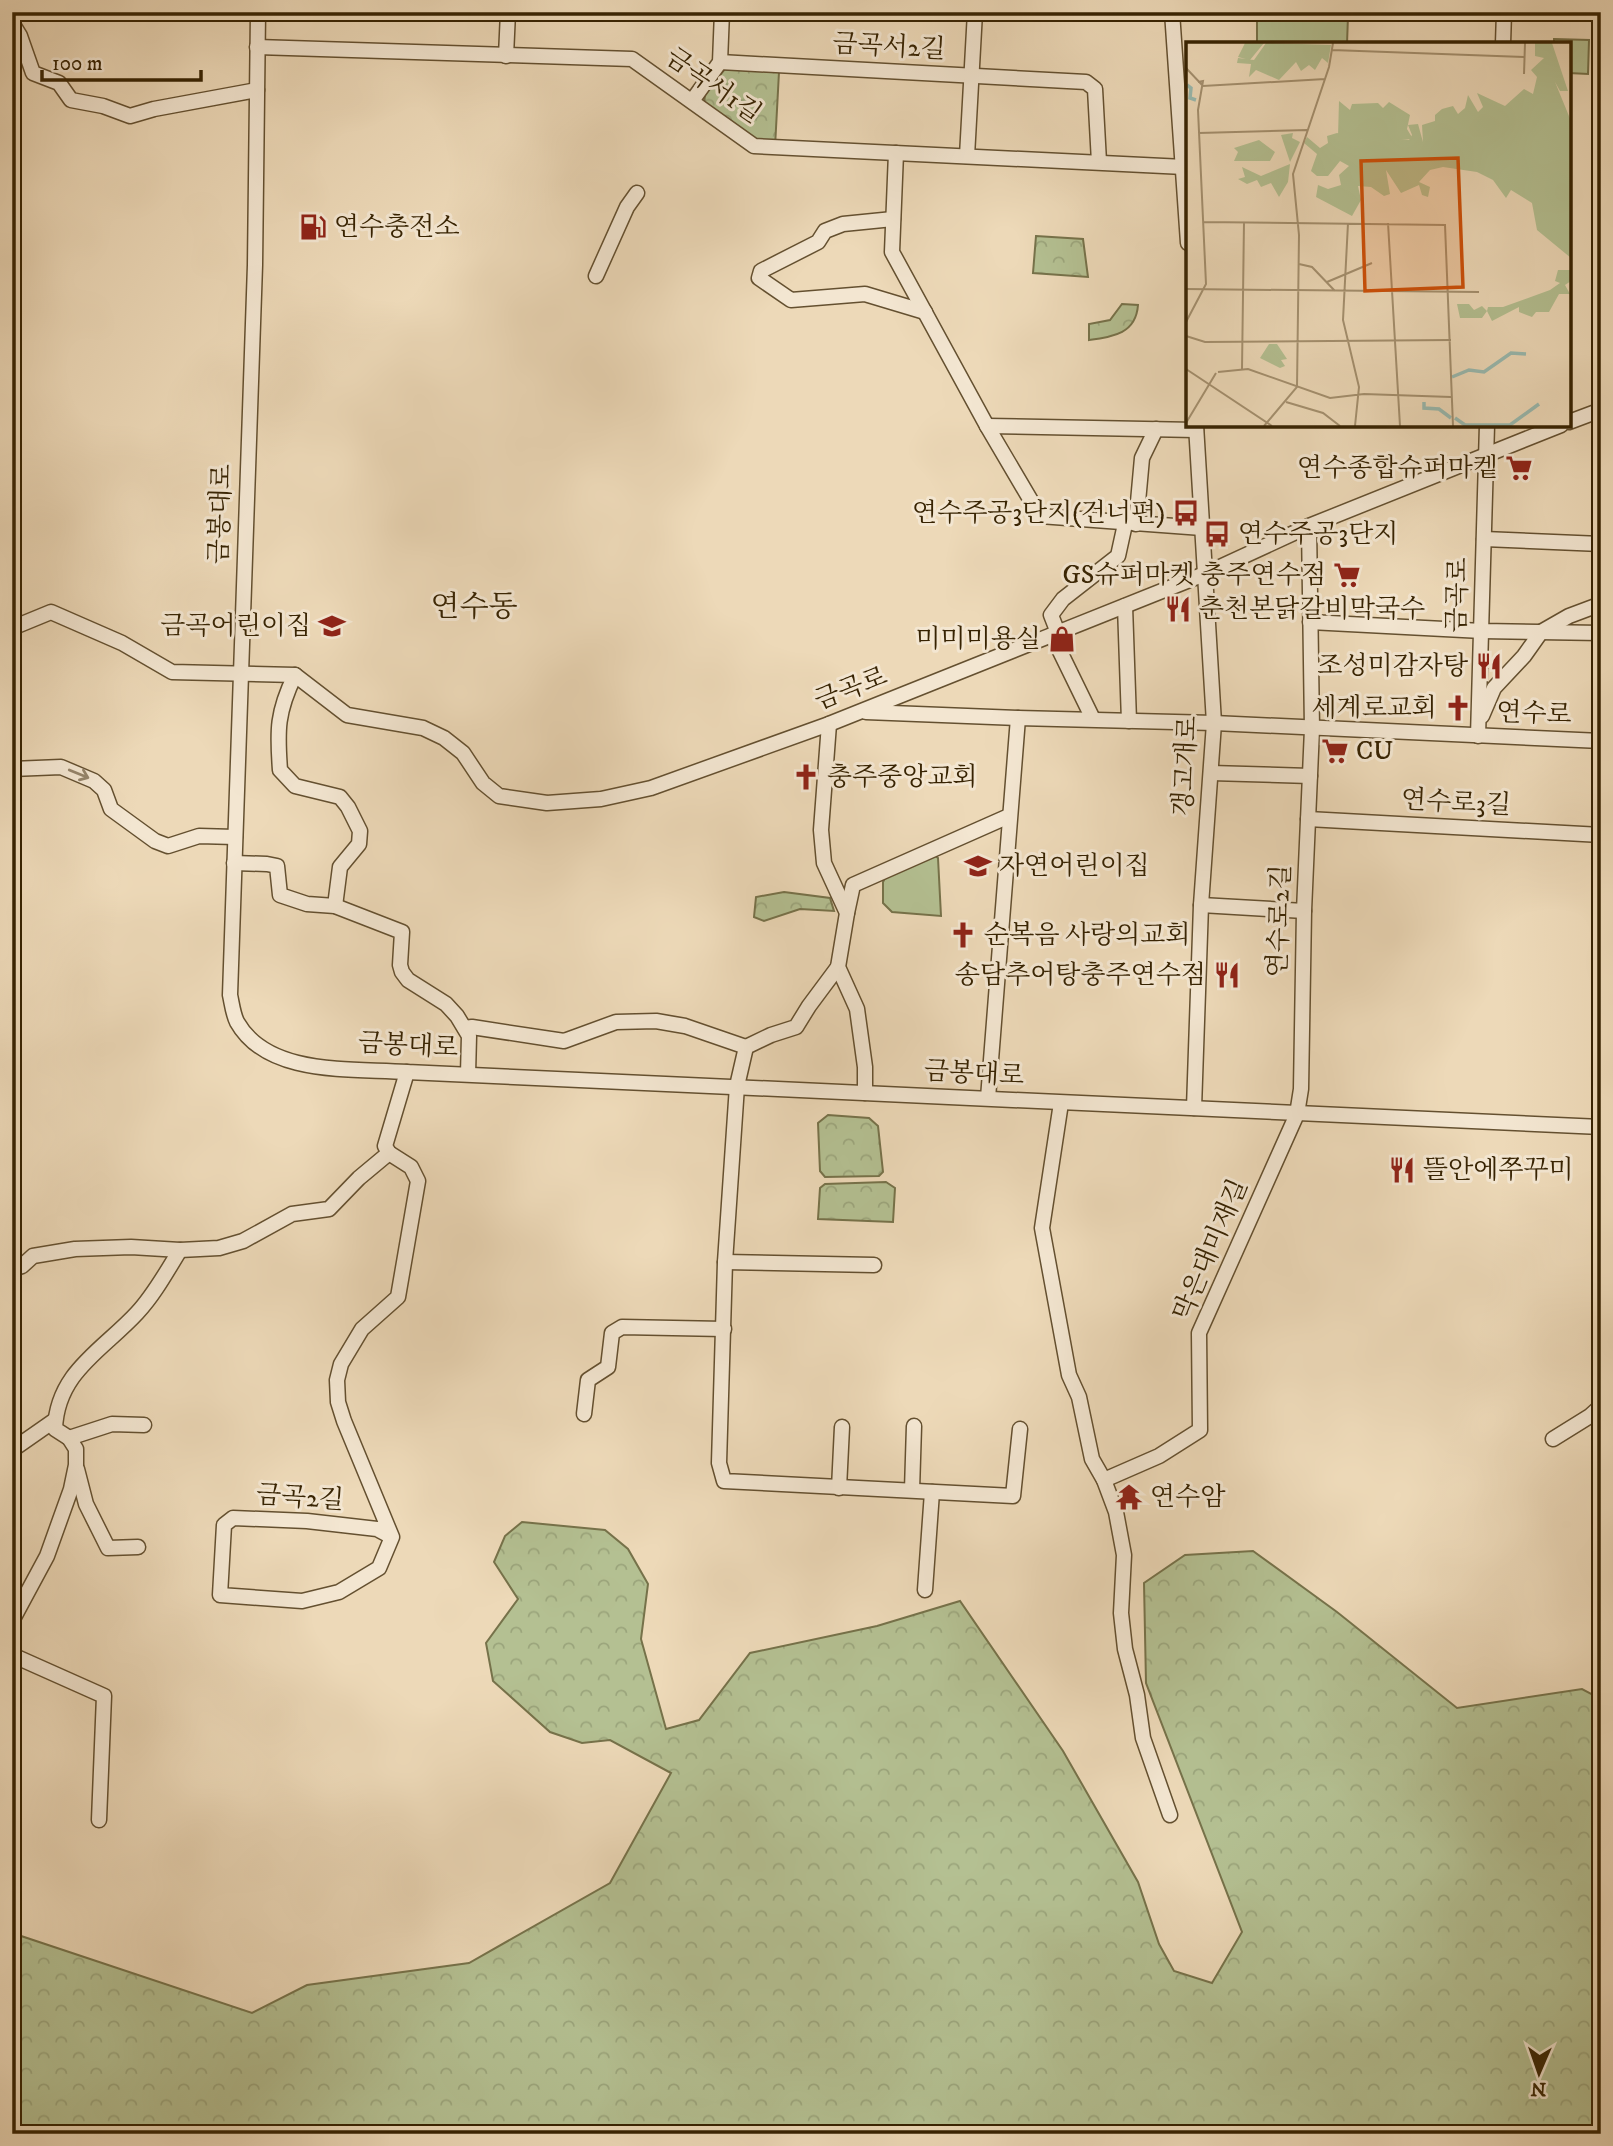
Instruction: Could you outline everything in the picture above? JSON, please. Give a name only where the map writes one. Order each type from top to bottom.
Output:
[{"type":"street","points":[[506,56],[508,12]]},
{"type":"street","points":[[692,101],[720,61],[722,12]]},
{"type":"street","name":"금곡서2길","points":[[967,156],[975,12]]},
{"type":"street","points":[[1172,12],[1186,205]]},
{"type":"street","points":[[1503,42],[1504,12]]},
{"type":"street","name":"금봉대로","points":[[258,14],[255,265],[230,995],[236,1021],[260,1047],[277,1058],[301,1065],[407,1072],[1601,1127]]},
{"type":"street","points":[[12,23],[20,36],[33,74],[59,83],[71,100],[103,106],[130,116],[176,104],[257,90]]},
{"type":"street","name":"금곡서1길","points":[[257,47],[632,60],[754,146],[1184,167]]},
{"type":"street","name":"금곡서2길","points":[[720,61],[1091,83],[1096,96],[1098,162]]},
{"type":"street","points":[[896,153],[892,252],[987,426],[1040,516],[1202,528]]},
{"type":"street","points":[[596,276],[627,208],[637,193]]},
{"type":"street","points":[[893,219],[843,224],[825,231],[817,242],[761,271],[759,278],[792,300],[865,294],[925,312]]},
{"type":"street","points":[[1571,421],[1601,410]]},
{"type":"street","points":[[987,426],[1196,428]]},
{"type":"street","points":[[1486,454],[1487,427]]},
{"type":"street","name":"금곡로","points":[[295,675],[347,715],[423,728],[444,738],[463,753],[483,783],[499,796],[547,803],[601,799],[651,788],[861,712],[1206,573],[1310,526],[1556,427]]},
{"type":"street","name":"갱고개로","points":[[1194,1108],[1201,905],[1214,723],[1196,428]]},
{"type":"street","points":[[1093,719],[1055,634],[1051,615],[1063,599],[1118,556],[1130,524],[1142,458],[1156,429]]},
{"type":"street","name":"금곡로","points":[[1479,729],[1486,454]]},
{"type":"street","name":"연수로2길","points":[[1297,1114],[1301,1089],[1304,911],[1312,729],[1310,526]]},
{"type":"street","points":[[1484,539],[1601,544]]},
{"type":"street","points":[[1479,729],[1494,688],[1524,656],[1541,632],[1569,616],[1601,604]]},
{"type":"street","points":[[1125,606],[1129,720]]},
{"type":"street","points":[[12,628],[51,612],[122,643],[172,671],[295,675],[281,703],[277,734],[280,770],[295,786],[340,797],[360,831],[359,845],[340,867],[335,906]]},
{"type":"street","points":[[1310,622],[1482,631],[1601,633]]},
{"type":"street","name":"연수로","points":[[861,712],[1214,723],[1312,729],[1479,729],[1601,741]]},
{"type":"street","points":[[988,1098],[1018,718]]},
{"type":"street","points":[[829,724],[821,830],[824,863],[847,913]]},
{"type":"street","points":[[12,769],[61,767],[94,780],[104,790],[111,809],[155,841],[168,846],[199,836],[235,837]]},
{"type":"street","points":[[1212,773],[1310,776]]},
{"type":"street","points":[[465,1028],[564,1041],[616,1022],[656,1021],[685,1026],[746,1047],[796,1027],[838,967],[853,885],[1009,816]]},
{"type":"street","name":"연수로3길","points":[[1308,819],[1601,835]]},
{"type":"street","points":[[234,863],[277,866],[280,895],[300,902],[335,906],[402,932],[402,971],[408,980],[446,1004],[469,1036],[468,1074]]},
{"type":"street","points":[[1201,905],[1304,911]]},
{"type":"street","points":[[838,967],[857,1009],[865,1067],[865,1093]]},
{"type":"street","points":[[746,1047],[737,1086],[725,1262],[719,1463],[724,1481],[1013,1496],[1020,1429]]},
{"type":"street","points":[[12,1269],[22,1266],[33,1255],[75,1249],[219,1248],[243,1241],[292,1214],[329,1209],[359,1178],[389,1153],[385,1146],[407,1072]]},
{"type":"street","points":[[1061,1103],[1042,1228],[1069,1375],[1079,1397],[1092,1459],[1104,1479],[1116,1512],[1124,1555],[1121,1613],[1125,1649],[1137,1695],[1143,1738],[1170,1815]]},
{"type":"street","name":"막은대미재길","points":[[1104,1479],[1159,1457],[1200,1430],[1199,1332],[1297,1114]]},
{"type":"street","name":"금곡2길","points":[[389,1153],[411,1167],[418,1181],[398,1297],[362,1329],[341,1364],[337,1380],[338,1402],[344,1422],[391,1537],[379,1568],[339,1592],[302,1601],[220,1594],[224,1525],[233,1518],[307,1521],[377,1529],[391,1537]]},
{"type":"street","points":[[12,1621],[47,1556],[71,1489],[76,1448],[69,1438],[55,1429],[63,1389],[99,1348],[137,1313],[180,1250]]},
{"type":"street","points":[[725,1262],[874,1265]]},
{"type":"street","points":[[584,1414],[588,1380],[608,1367],[612,1333],[622,1327],[724,1329]]},
{"type":"street","points":[[1553,1439],[1601,1406]]},
{"type":"street","points":[[12,1450],[55,1419]]},
{"type":"street","points":[[69,1438],[112,1424],[144,1425]]},
{"type":"street","points":[[912,1490],[914,1426]]},
{"type":"street","points":[[839,1488],[842,1427]]},
{"type":"street","points":[[76,1465],[86,1504],[108,1548],[138,1547]]},
{"type":"street","points":[[925,1590],[932,1492]]},
{"type":"street","points":[[12,1656],[104,1696],[99,1820]]},
{"type":"street","points":[[12,1729],[12,1737]]},
{"type":"green space","points":[[1257,14],[1348,16],[1347,42],[1257,42]]},
{"type":"green space","points":[[1554,39],[1589,40],[1588,74],[1571,73],[1571,42],[1554,42]]},
{"type":"green space","points":[[725,69],[779,72],[775,147],[754,146],[704,110],[705,92]]},
{"type":"green space","points":[[1036,236],[1083,239],[1088,277],[1033,273]]},
{"type":"green space","points":[[1122,304],[1138,305],[1133,322],[1128,328],[1115,335],[1089,340],[1089,324],[1110,320]]},
{"type":"green space","points":[[933,854],[938,858],[941,916],[892,912],[883,903],[883,882],[887,874]]},
{"type":"green space","points":[[784,892],[830,898],[834,911],[800,909],[764,921],[754,917],[756,897]]},
{"type":"green space","points":[[828,1115],[869,1118],[878,1126],[883,1172],[879,1176],[825,1177],[820,1171],[818,1123]]},
{"type":"green space","points":[[886,1182],[895,1188],[893,1222],[818,1219],[820,1188],[825,1184]]},
{"type":"green space","points":[[522,1522],[605,1530],[628,1549],[648,1584],[641,1639],[666,1729],[699,1720],[750,1653],[877,1626],[960,1601],[1063,1751],[1138,1882],[1159,1944],[1174,1971],[1212,1983],[1242,1932],[1146,1683],[1144,1583],[1185,1555],[1253,1551],[1337,1612],[1457,1708],[1582,1689],[1601,1699],[1601,2134],[12,2134],[12,1933],[252,2013],[307,1985],[469,1963],[610,1883],[671,1773],[610,1740],[582,1743],[550,1732],[493,1681],[486,1643],[518,1599],[494,1562],[505,1536]]},
{"type":"place","name":"연수충전소","points":[[313,227]]},
{"type":"place","name":"연수종합슈퍼마켙","points":[[1519,468]]},
{"type":"place","name":"연수주공3단지(건너편)","points":[[1186,513]]},
{"type":"place","name":"연수주공3단지","points":[[1217,534]]},
{"type":"place","name":"GS슈퍼마켓 충주연수점","points":[[1347,575]]},
{"type":"place","name":"춘천본닭갈비막국수","points":[[1178,609]]},
{"type":"place","name":"금곡어린이집","points":[[332,626]]},
{"type":"place","name":"미미미용실","points":[[1062,639]]},
{"type":"place","name":"조성미감자탕","points":[[1489,666]]},
{"type":"place","name":"세계로교회","points":[[1458,708]]},
{"type":"place","name":"CU","points":[[1335,751]]},
{"type":"place","name":"충주중앙교회","points":[[806,777]]},
{"type":"place","name":"자연어린이집","points":[[978,866]]},
{"type":"place","name":"순복음 사랑의교회","points":[[963,935]]},
{"type":"place","name":"송담추어탕충주연수점","points":[[1227,975]]},
{"type":"place","name":"뜰안에쭈꾸미","points":[[1402,1170]]},
{"type":"place","name":"연수암","points":[[1129,1497]]},
{"type":"district","name":"연수동","points":[[474,607]]}]
